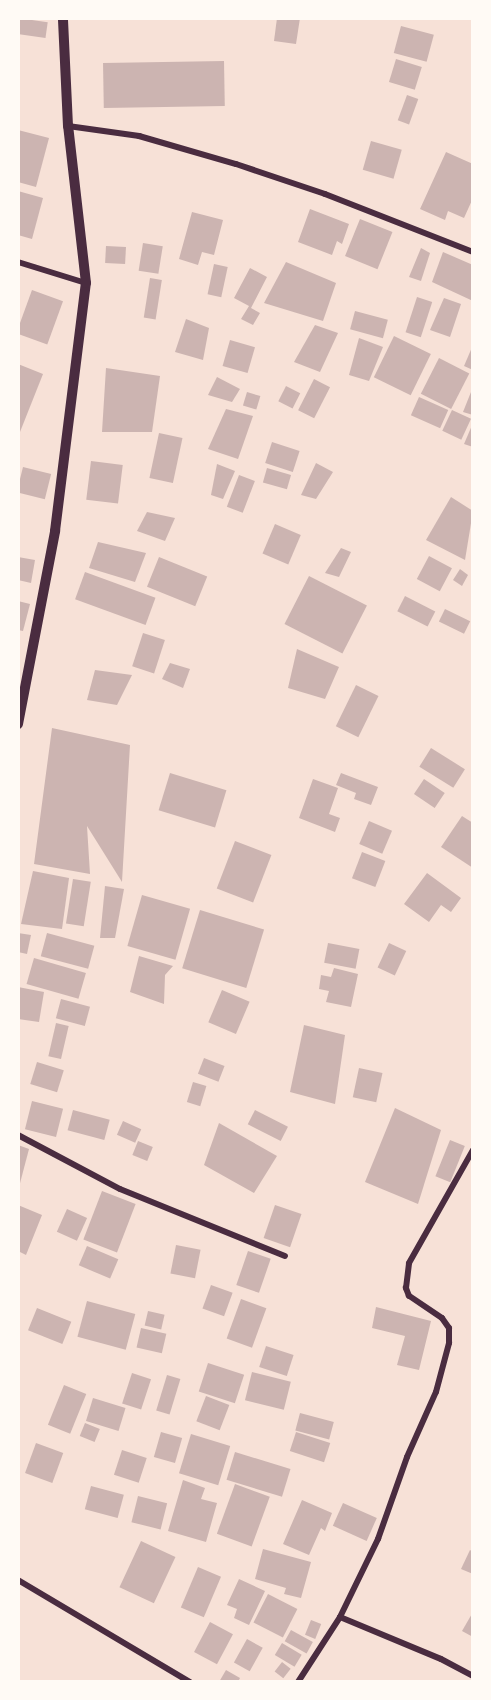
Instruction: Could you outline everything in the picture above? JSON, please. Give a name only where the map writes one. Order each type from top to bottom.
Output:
[{"type":"street","points":[[18,724],[55,531],[86,283],[68,126],[63,18]]},
{"type":"street","points":[[68,126],[139,136],[237,164],[325,194],[473,252]]},
{"type":"street","points":[[18,262],[86,283]]},
{"type":"street","points":[[18,1135],[120,1189],[285,1256]]},
{"type":"street","points":[[298,1682],[340,1617],[378,1539],[407,1457],[436,1392],[449,1343],[449,1328],[442,1318],[409,1296],[406,1288],[409,1263],[473,1150]]},
{"type":"street","points":[[18,1580],[190,1682]]},
{"type":"street","points":[[340,1617],[441,1659],[473,1676]]},
{"type":"building","points":[[18,18],[48,22],[45,38],[18,34]]},
{"type":"building","points":[[277,18],[300,18],[296,44],[274,41]]},
{"type":"building","points":[[401,26],[434,35],[427,62],[394,53]]},
{"type":"building","points":[[396,59],[422,67],[415,90],[389,82]]},
{"type":"building","points":[[224,61],[225,106],[104,108],[103,63]]},
{"type":"building","points":[[407,95],[418,99],[409,124],[398,120]]},
{"type":"building","points":[[18,130],[49,138],[36,187],[18,182]]},
{"type":"building","points":[[371,141],[402,150],[393,179],[363,170]]},
{"type":"building","points":[[446,152],[473,164],[473,198],[464,218],[448,211],[445,220],[420,209]]},
{"type":"building","points":[[18,191],[43,198],[32,239],[18,235]]},
{"type":"building","points":[[310,209],[349,224],[342,244],[337,241],[332,255],[298,242]]},
{"type":"building","points":[[192,212],[223,220],[214,255],[202,252],[198,265],[179,259]]},
{"type":"building","points":[[360,219],[392,232],[377,269],[345,256]]},
{"type":"building","points":[[143,243],[163,246],[158,274],[139,271]]},
{"type":"building","points":[[106,246],[126,247],[125,264],[105,263]]},
{"type":"building","points":[[421,248],[430,253],[421,281],[409,277]]},
{"type":"building","points":[[443,252],[473,265],[473,301],[432,282]]},
{"type":"building","points":[[286,262],[336,283],[323,321],[264,303]]},
{"type":"building","points":[[214,264],[228,267],[221,297],[208,294]]},
{"type":"building","points":[[250,268],[267,277],[251,308],[260,313],[253,325],[241,319],[249,306],[234,298]]},
{"type":"building","points":[[150,278],[162,280],[156,319],[144,318]]},
{"type":"building","points":[[32,290],[63,301],[47,345],[18,334]]},
{"type":"building","points":[[417,297],[432,302],[421,337],[406,332]]},
{"type":"building","points":[[444,298],[461,304],[450,337],[430,330]]},
{"type":"building","points":[[355,311],[388,320],[383,338],[350,329]]},
{"type":"building","points":[[186,319],[209,328],[203,360],[175,352]]},
{"type":"building","points":[[315,325],[338,333],[320,372],[294,362]]},
{"type":"building","points":[[394,336],[431,354],[411,395],[374,377]]},
{"type":"building","points":[[359,338],[383,347],[369,381],[349,375]]},
{"type":"building","points":[[230,340],[255,347],[248,373],[223,366]]},
{"type":"building","points":[[473,345],[473,370],[464,366]]},
{"type":"building","points":[[439,358],[469,373],[451,409],[421,394]]},
{"type":"building","points":[[18,364],[43,374],[18,437]]},
{"type":"building","points":[[106,368],[160,376],[152,432],[102,432]]},
{"type":"building","points":[[217,377],[240,389],[232,402],[208,395]]},
{"type":"building","points":[[314,379],[330,387],[314,418],[298,410]]},
{"type":"building","points":[[286,386],[300,393],[293,408],[278,401]]},
{"type":"building","points":[[473,387],[473,415],[463,412]]},
{"type":"building","points":[[247,392],[260,396],[256,409],[243,405]]},
{"type":"building","points":[[419,397],[448,410],[440,428],[411,415]]},
{"type":"building","points":[[226,409],[253,416],[238,459],[208,449]]},
{"type":"building","points":[[452,410],[471,419],[461,440],[442,431]]},
{"type":"building","points":[[473,423],[473,447],[464,444]]},
{"type":"building","points":[[159,433],[182,438],[173,483],[149,478]]},
{"type":"building","points":[[272,442],[300,451],[293,472],[265,463]]},
{"type":"building","points":[[91,461],[123,465],[118,504],[86,500]]},
{"type":"building","points":[[316,463],[333,472],[316,499],[301,495]]},
{"type":"building","points":[[217,464],[235,471],[223,499],[211,495]]},
{"type":"building","points":[[23,467],[51,474],[45,499],[18,493]]},
{"type":"building","points":[[267,468],[291,475],[287,489],[263,482]]},
{"type":"building","points":[[239,475],[255,481],[243,513],[227,507]]},
{"type":"building","points":[[451,497],[473,511],[465,560],[426,540]]},
{"type":"building","points":[[147,512],[175,518],[165,541],[137,531]]},
{"type":"building","points":[[275,524],[301,535],[288,564],[262,553]]},
{"type":"building","points":[[98,542],[146,553],[135,582],[89,568]]},
{"type":"building","points":[[341,548],[351,552],[339,577],[325,573]]},
{"type":"building","points":[[429,556],[452,568],[440,591],[417,579]]},
{"type":"building","points":[[18,557],[35,560],[31,583],[18,580]]},
{"type":"building","points":[[159,557],[207,576],[195,606],[147,587]]},
{"type":"building","points":[[460,569],[468,575],[462,586],[453,580]]},
{"type":"building","points":[[85,572],[155,598],[146,625],[75,599]]},
{"type":"building","points":[[309,576],[367,606],[342,654],[284,624]]},
{"type":"building","points":[[405,596],[435,611],[428,627],[397,611]]},
{"type":"building","points":[[18,601],[30,604],[23,631],[18,630]]},
{"type":"building","points":[[445,609],[470,621],[464,634],[439,622]]},
{"type":"building","points":[[143,633],[165,640],[154,673],[132,666]]},
{"type":"building","points":[[297,649],[339,667],[325,699],[288,688]]},
{"type":"building","points":[[170,663],[190,669],[183,688],[162,679]]},
{"type":"building","points":[[95,670],[132,675],[117,705],[87,700]]},
{"type":"building","points":[[356,685],[378,696],[358,737],[336,726]]},
{"type":"building","points":[[52,728],[130,745],[122,882],[87,826],[90,874],[34,864]]},
{"type":"building","points":[[431,748],[465,769],[453,788],[419,767]]},
{"type":"building","points":[[170,773],[226,790],[215,828],[159,810]]},
{"type":"building","points":[[341,773],[378,787],[371,805],[354,799],[356,793],[336,785]]},
{"type":"building","points":[[313,779],[338,788],[329,814],[340,818],[335,832],[299,818]]},
{"type":"building","points":[[424,779],[445,793],[435,808],[414,794]]},
{"type":"building","points":[[462,816],[473,823],[473,868],[441,847]]},
{"type":"building","points":[[369,821],[392,831],[382,854],[359,844]]},
{"type":"building","points":[[235,841],[271,855],[253,903],[217,889]]},
{"type":"building","points":[[362,852],[385,861],[375,887],[352,878]]},
{"type":"building","points":[[33,871],[69,878],[62,929],[21,924]]},
{"type":"building","points":[[427,873],[461,898],[451,912],[441,905],[429,922],[404,904]]},
{"type":"building","points":[[73,879],[91,882],[84,926],[66,923]]},
{"type":"building","points":[[105,886],[124,889],[115,938],[100,938]]},
{"type":"building","points":[[142,895],[190,909],[175,960],[127,946]]},
{"type":"building","points":[[200,910],[264,930],[246,988],[182,968]]},
{"type":"building","points":[[18,933],[31,935],[27,954],[18,952]]},
{"type":"building","points":[[47,933],[94,946],[88,969],[41,956]]},
{"type":"building","points":[[328,943],[359,949],[356,969],[324,963]]},
{"type":"building","points":[[389,943],[406,951],[395,976],[378,967]]},
{"type":"building","points":[[139,956],[173,966],[165,975],[164,1004],[130,992]]},
{"type":"building","points":[[34,958],[86,973],[78,999],[27,984]]},
{"type":"building","points":[[334,968],[358,974],[351,1007],[326,1002],[329,991],[319,989],[321,975],[331,977]]},
{"type":"building","points":[[18,987],[44,992],[39,1022],[18,1019]]},
{"type":"building","points":[[222,990],[250,1002],[236,1034],[208,1022]]},
{"type":"building","points":[[61,999],[90,1007],[85,1026],[56,1018]]},
{"type":"building","points":[[56,1023],[69,1026],[61,1059],[48,1056]]},
{"type":"building","points":[[304,1025],[345,1035],[335,1104],[290,1092]]},
{"type":"building","points":[[204,1058],[225,1066],[218,1082],[198,1074]]},
{"type":"building","points":[[37,1062],[64,1070],[57,1092],[30,1084]]},
{"type":"building","points":[[359,1068],[382,1073],[376,1102],[353,1097]]},
{"type":"building","points":[[193,1082],[206,1086],[200,1106],[187,1102]]},
{"type":"building","points":[[32,1101],[63,1109],[56,1137],[25,1129]]},
{"type":"building","points":[[395,1108],[441,1130],[418,1204],[365,1182]]},
{"type":"building","points":[[73,1110],[110,1120],[104,1140],[68,1130]]},
{"type":"building","points":[[255,1110],[288,1127],[281,1141],[248,1124]]},
{"type":"building","points":[[123,1121],[141,1129],[135,1143],[117,1135]]},
{"type":"building","points":[[219,1123],[277,1156],[254,1193],[204,1165]]},
{"type":"building","points":[[450,1140],[465,1146],[450,1182],[435,1176]]},
{"type":"building","points":[[138,1141],[153,1147],[147,1161],[132,1155]]},
{"type":"building","points":[[18,1145],[29,1149],[19,1187],[18,1187]]},
{"type":"building","points":[[102,1191],[136,1204],[117,1252],[83,1240]]},
{"type":"building","points":[[18,1205],[42,1215],[26,1255],[18,1251]]},
{"type":"building","points":[[275,1205],[301,1214],[290,1247],[264,1238]]},
{"type":"building","points":[[67,1209],[87,1218],[77,1241],[57,1232]]},
{"type":"building","points":[[176,1245],[201,1250],[195,1278],[170,1273]]},
{"type":"building","points":[[87,1246],[118,1259],[110,1279],[79,1265]]},
{"type":"building","points":[[248,1251],[271,1259],[259,1293],[236,1285]]},
{"type":"building","points":[[211,1285],[233,1293],[224,1316],[202,1308]]},
{"type":"building","points":[[241,1299],[266,1308],[252,1348],[227,1338]]},
{"type":"building","points":[[87,1301],[135,1314],[126,1350],[77,1337]]},
{"type":"building","points":[[376,1307],[431,1321],[419,1370],[397,1365],[405,1336],[372,1328]]},
{"type":"building","points":[[37,1308],[71,1322],[62,1344],[28,1330]]},
{"type":"building","points":[[148,1311],[165,1315],[161,1329],[145,1326]]},
{"type":"building","points":[[141,1328],[166,1334],[162,1353],[137,1347]]},
{"type":"building","points":[[266,1346],[294,1355],[287,1376],[259,1367]]},
{"type":"building","points":[[208,1363],[244,1375],[235,1403],[199,1392]]},
{"type":"building","points":[[252,1372],[291,1382],[284,1410],[245,1400]]},
{"type":"building","points":[[132,1373],[151,1379],[141,1410],[122,1403]]},
{"type":"building","points":[[167,1375],[180,1379],[170,1414],[156,1410]]},
{"type":"building","points":[[64,1385],[86,1394],[70,1434],[48,1425]]},
{"type":"building","points":[[206,1396],[229,1405],[220,1430],[196,1421]]},
{"type":"building","points":[[93,1398],[126,1408],[118,1431],[86,1421]]},
{"type":"building","points":[[300,1413],[334,1422],[329,1439],[295,1430]]},
{"type":"building","points":[[85,1423],[100,1429],[95,1442],[80,1436]]},
{"type":"building","points":[[161,1432],[182,1438],[175,1463],[154,1457]]},
{"type":"building","points":[[296,1432],[330,1443],[324,1462],[290,1451]]},
{"type":"building","points":[[191,1434],[230,1446],[218,1485],[179,1473]]},
{"type":"building","points":[[36,1443],[63,1453],[52,1483],[25,1473]]},
{"type":"building","points":[[122,1450],[147,1458],[139,1483],[114,1475]]},
{"type":"building","points":[[235,1452],[290,1469],[282,1497],[227,1480]]},
{"type":"building","points":[[183,1480],[205,1488],[201,1499],[217,1503],[206,1542],[168,1531]]},
{"type":"building","points":[[235,1484],[270,1497],[252,1546],[217,1534]]},
{"type":"building","points":[[91,1486],[124,1495],[118,1518],[85,1509]]},
{"type":"building","points":[[138,1496],[167,1503],[161,1529],[131,1522]]},
{"type":"building","points":[[302,1500],[332,1513],[325,1531],[321,1528],[309,1555],[283,1544]]},
{"type":"building","points":[[343,1503],[377,1518],[367,1541],[333,1526]]},
{"type":"building","points":[[141,1541],[175,1557],[154,1603],[119,1587]]},
{"type":"building","points":[[263,1549],[311,1562],[301,1598],[284,1594],[286,1588],[255,1579]]},
{"type":"building","points":[[470,1550],[473,1552],[473,1574],[461,1569]]},
{"type":"building","points":[[198,1567],[221,1577],[204,1617],[181,1608]]},
{"type":"building","points":[[239,1579],[265,1591],[249,1625],[234,1618],[237,1609],[227,1605]]},
{"type":"building","points":[[268,1594],[297,1609],[283,1637],[253,1623]]},
{"type":"building","points":[[473,1612],[473,1637],[462,1631]]},
{"type":"building","points":[[311,1620],[321,1624],[315,1639],[305,1635]]},
{"type":"building","points":[[210,1622],[233,1634],[217,1664],[194,1652]]},
{"type":"building","points":[[291,1630],[313,1642],[307,1653],[285,1641]]},
{"type":"building","points":[[247,1639],[263,1648],[250,1671],[234,1663]]},
{"type":"building","points":[[282,1643],[302,1655],[295,1667],[275,1655]]},
{"type":"building","points":[[282,1662],[291,1669],[283,1678],[275,1671]]},
{"type":"building","points":[[226,1670],[240,1678],[238,1682],[219,1682]]}]
